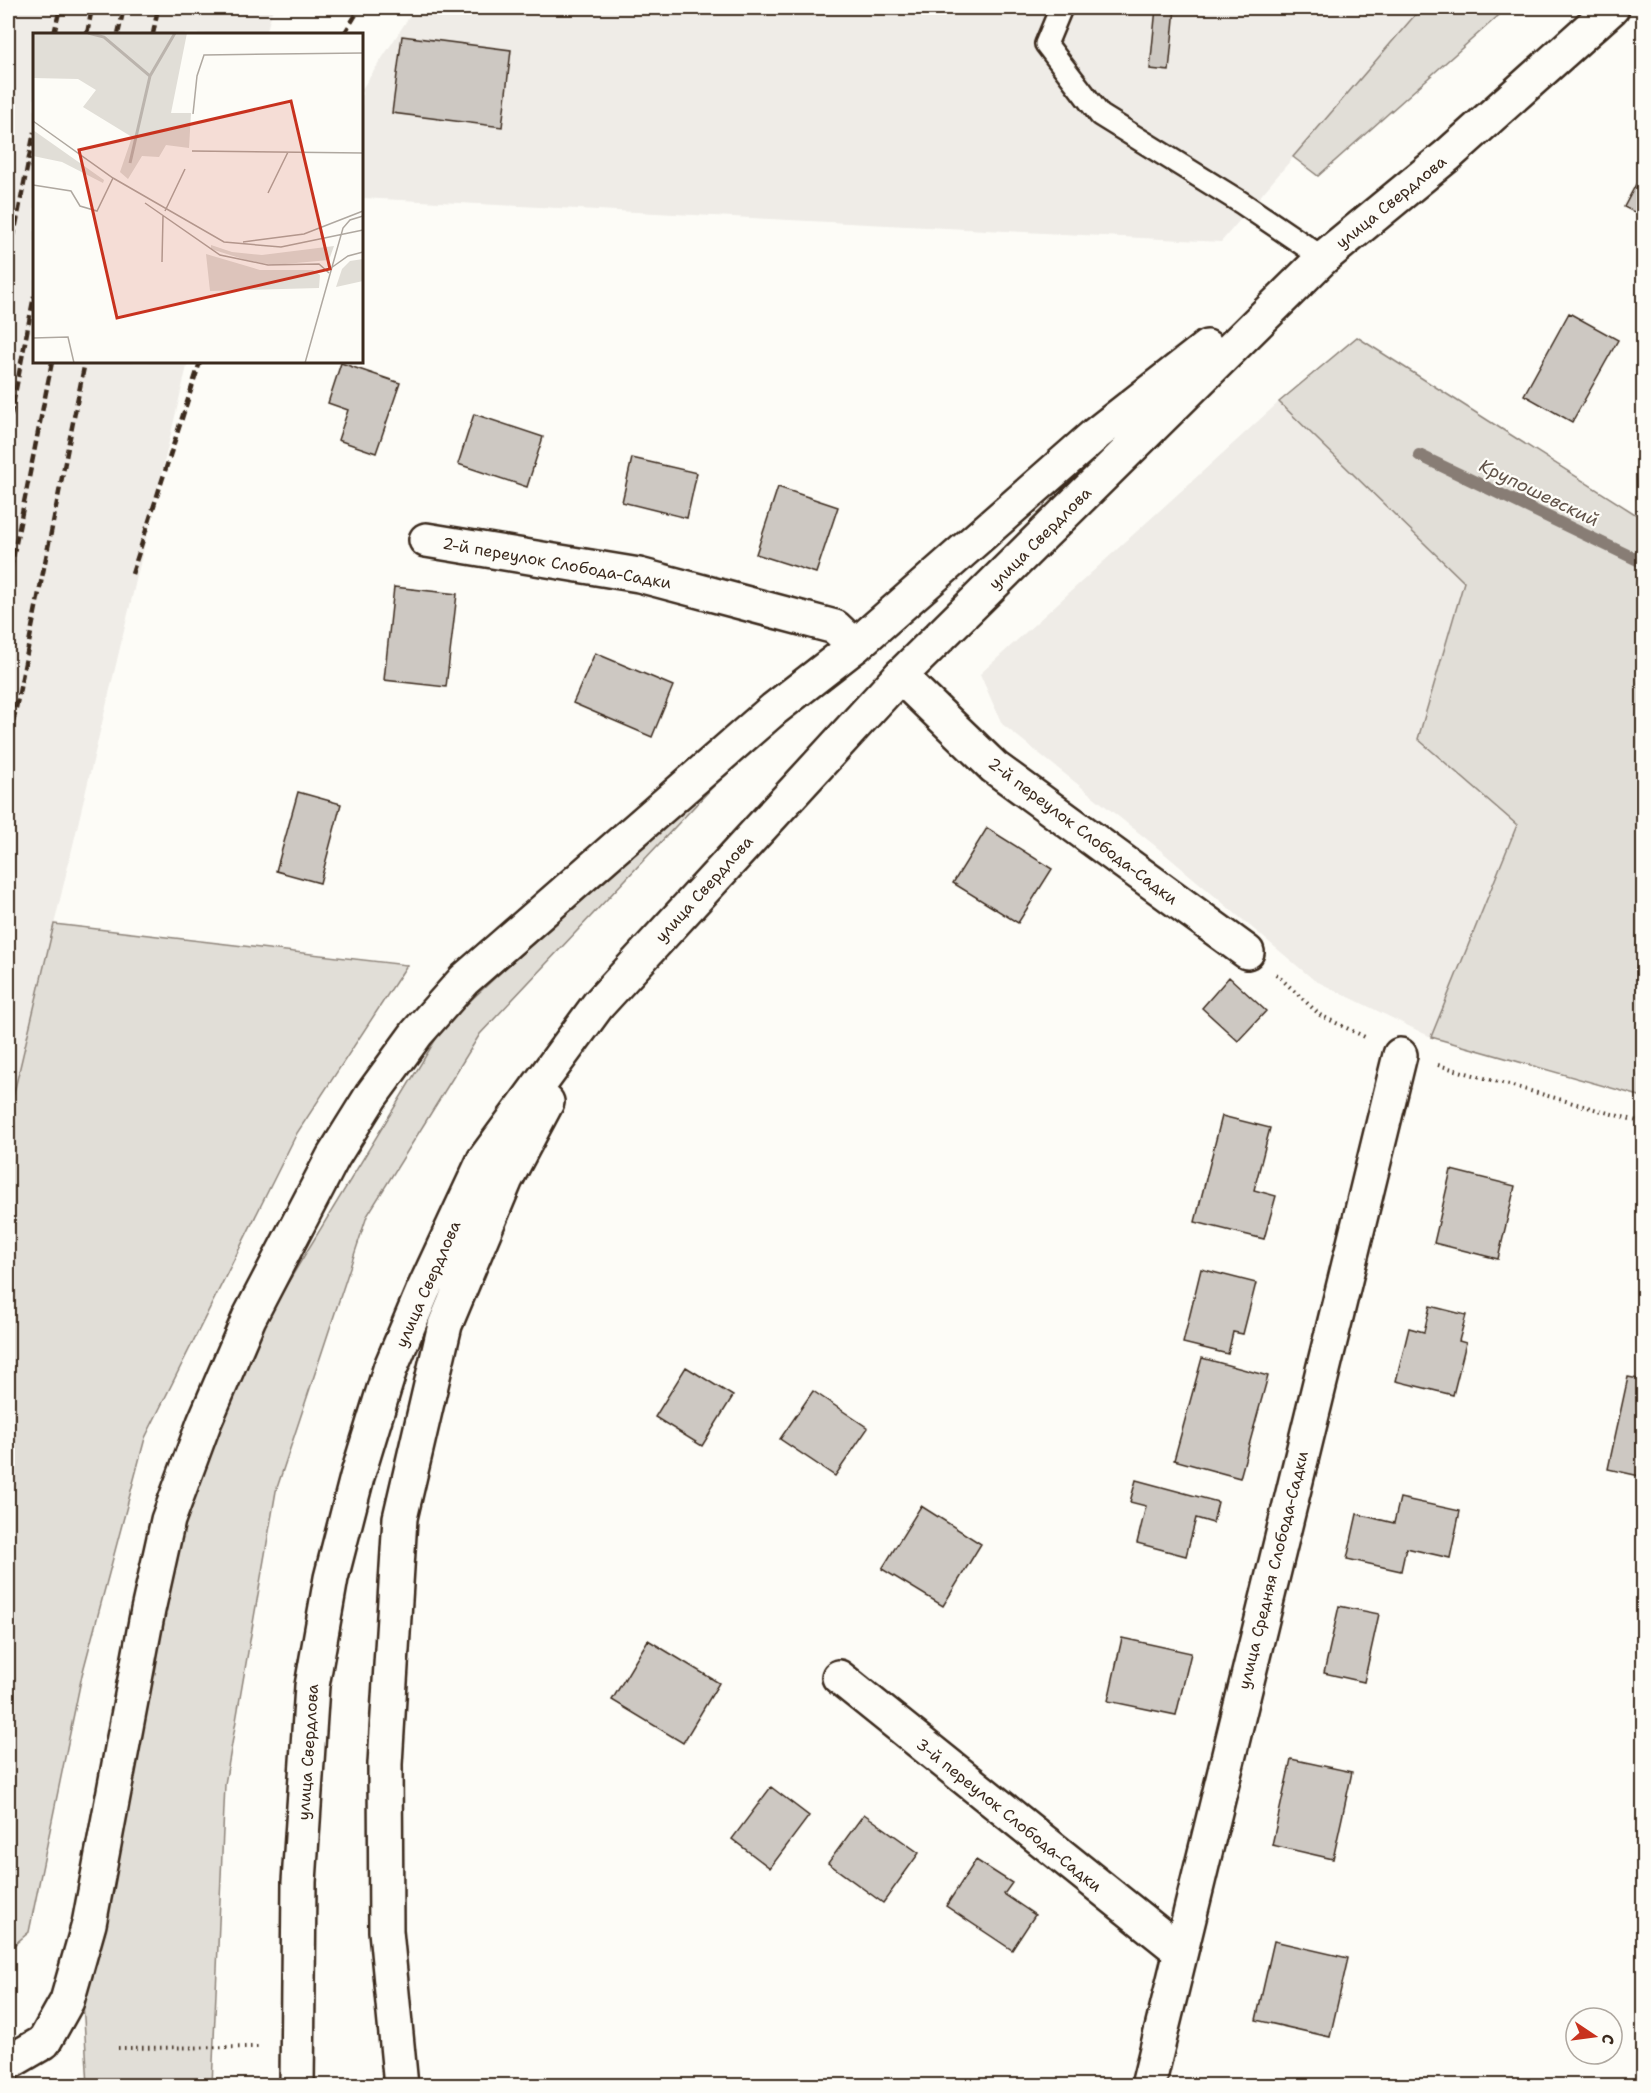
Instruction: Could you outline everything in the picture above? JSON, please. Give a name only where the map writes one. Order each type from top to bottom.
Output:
[{"type":"main road","name":"улица Свердлова","points":[[297,2085],[299,1882],[312,1686],[332,1578],[357,1477],[390,1370],[423,1291],[484,1160],[598,1005],[900,676],[1323,258],[1448,155],[1612,8]]},
{"type":"main road","points":[[8,2063],[44,2042],[67,2001],[89,1924],[148,1610],[168,1520],[204,1424],[249,1318],[333,1156],[371,1096],[417,1033],[464,980],[765,717],[855,646],[1096,434],[1323,258]]},
{"type":"main road","name":"2-й переулок Слобода-Садки","points":[[426,540],[639,574],[835,627],[855,646]]},
{"type":"main road","name":"2-й переулок Слобода-Садки","points":[[900,676],[994,767],[1247,952]]},
{"type":"main road","points":[[401,2085],[386,1931],[385,1764],[400,1518],[445,1325],[506,1179],[598,1005]]},
{"type":"main road","name":"улица Средняя Слобода-Садки","points":[[1148,2085],[1400,1055]]},
{"type":"main road","name":"3-й переулок Слобода-Садки","points":[[839,1677],[1180,1952]]},
{"type":"lane","points":[[1061,8],[1046,44],[1100,115],[1242,203],[1323,258]]},
{"type":"path","points":[[118,2048],[298,2047]]},
{"type":"shaded area","points":[[8,8],[273,8],[266,33],[33,33],[33,363],[188,363],[8,1118]]},
{"type":"shaded area","points":[[415,8],[1421,8],[1221,242],[363,198],[363,87]]},
{"type":"shaded area","points":[[1421,8],[1507,8],[1318,176],[1293,157]]},
{"type":"shaded area","points":[[1357,337],[1643,519],[1643,1097],[1431,1037],[1517,825],[1418,739],[1464,582],[1279,402]]},
{"type":"shaded area","points":[[1279,402],[1464,582],[1418,739],[1517,825],[1431,1037],[1314,980],[1153,844],[1002,724],[980,674]]},
{"type":"shaded area","points":[[789,706],[480,1034],[367,1216],[276,1491],[225,1784],[212,2085],[88,2086],[82,1984],[157,1580],[264,1322],[445,1024]]},
{"type":"shaded area","points":[[54,924],[407,965],[297,1133],[145,1438],[82,1675],[29,1932],[8,1950],[8,1118]]},
{"type":"building","points":[[1156,8],[1175,8],[1169,71],[1150,69]]},
{"type":"building","points":[[402,36],[511,50],[502,127],[392,113]]},
{"type":"building","points":[[1644,169],[1644,217],[1624,207]]},
{"type":"building","points":[[1569,313],[1618,340],[1572,422],[1524,395]]},
{"type":"building","points":[[341,363],[400,383],[376,453],[338,440],[348,410],[328,403]]},
{"type":"building","points":[[474,414],[543,437],[527,487],[458,464]]},
{"type":"building","points":[[632,458],[697,473],[687,518],[622,502]]},
{"type":"building","points":[[778,487],[838,507],[816,573],[756,554]]},
{"type":"building","points":[[394,587],[457,594],[446,687],[384,680]]},
{"type":"building","points":[[595,653],[673,686],[652,737],[573,703]]},
{"type":"building","points":[[298,792],[341,804],[320,883],[276,871]]},
{"type":"building","points":[[987,828],[1052,869],[1018,923],[953,883]]},
{"type":"building","points":[[1229,977],[1266,1011],[1238,1041],[1202,1008]]},
{"type":"building","points":[[1222,1116],[1270,1128],[1254,1190],[1276,1196],[1264,1239],[1195,1222]]},
{"type":"building","points":[[1451,1170],[1515,1186],[1498,1259],[1434,1243]]},
{"type":"building","points":[[1201,1269],[1256,1283],[1243,1334],[1233,1332],[1228,1354],[1183,1343]]},
{"type":"building","points":[[1430,1306],[1466,1315],[1459,1341],[1466,1343],[1453,1395],[1396,1381],[1409,1328],[1424,1332]]},
{"type":"building","points":[[1202,1358],[1268,1376],[1240,1478],[1174,1460]]},
{"type":"building","points":[[686,1367],[733,1396],[702,1446],[655,1417]]},
{"type":"building","points":[[1628,1377],[1644,1380],[1644,1477],[1608,1469]]},
{"type":"building","points":[[813,1391],[868,1428],[835,1476],[780,1439]]},
{"type":"building","points":[[1136,1480],[1218,1502],[1213,1523],[1196,1518],[1186,1556],[1137,1543],[1146,1506],[1130,1502]]},
{"type":"building","points":[[1400,1498],[1460,1511],[1450,1558],[1406,1548],[1401,1571],[1347,1559],[1357,1514],[1394,1523]]},
{"type":"building","points":[[921,1506],[981,1544],[943,1606],[882,1569]]},
{"type":"building","points":[[1339,1606],[1379,1614],[1364,1682],[1324,1673]]},
{"type":"building","points":[[1122,1638],[1191,1653],[1176,1715],[1108,1701]]},
{"type":"building","points":[[648,1640],[719,1683],[683,1743],[612,1700]]},
{"type":"building","points":[[1291,1759],[1352,1772],[1333,1859],[1272,1845]]},
{"type":"building","points":[[771,1787],[809,1816],[770,1868],[732,1839]]},
{"type":"building","points":[[864,1814],[919,1853],[883,1903],[828,1863]]},
{"type":"building","points":[[976,1860],[1012,1883],[1004,1894],[1035,1915],[1012,1950],[946,1906]]},
{"type":"building","points":[[1274,1941],[1348,1958],[1330,2037],[1256,2020]]},
{"type":"waterway","name":"Крупошевский","points":[[1419,455],[1644,563]]},
{"type":"railway","points":[[54,33],[60,8]]},
{"type":"railway","points":[[87,33],[92,8]]},
{"type":"railway","points":[[118,33],[124,8]]},
{"type":"railway","points":[[153,33],[158,8]]},
{"type":"railway","points":[[345,33],[360,8]]},
{"type":"railway","points":[[8,266],[33,137]]},
{"type":"railway","points":[[8,430],[33,301]]},
{"type":"railway","points":[[8,583],[52,363]]},
{"type":"railway","points":[[8,748],[85,363]]},
{"type":"railway","points":[[132,574],[200,363]]}]
